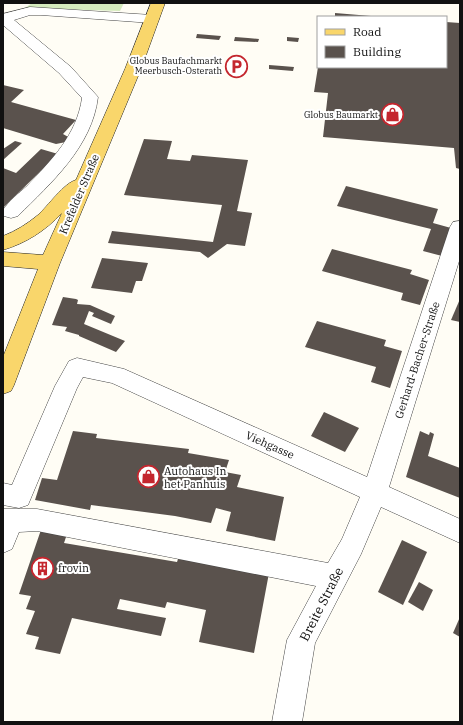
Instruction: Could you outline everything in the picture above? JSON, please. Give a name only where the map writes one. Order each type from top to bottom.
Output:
[{"type":"main road","name":"Krefelder Straße","points":[[3,385],[50,264],[133,69],[158,3]]},
{"type":"main road","points":[[3,243],[27,233],[46,220],[87,175]]},
{"type":"main road","points":[[3,259],[50,264]]},
{"type":"street","points":[[3,18],[41,11],[152,19]]},
{"type":"street","points":[[3,18],[65,70],[90,96],[87,116],[78,135],[44,179],[11,212]]},
{"type":"street","name":"Gerhard-Bacher-Straße","points":[[375,492],[460,227]]},
{"type":"street","name":"Viehgasse","points":[[3,494],[19,497],[66,386],[77,367],[116,375],[460,531]]},
{"type":"street","name":"Breite Straße","points":[[287,722],[301,640],[352,546],[375,492]]},
{"type":"street","points":[[6,527],[37,520],[335,577]]},
{"type":"green space","points":[[32,3],[124,3],[120,11],[25,8]]},
{"type":"building","points":[[335,13],[371,16],[335,16]]},
{"type":"building","name":"Globus Baumarkt","points":[[447,22],[460,23],[460,169],[456,168],[454,148],[323,137],[328,93],[314,92],[318,68],[447,68]]},
{"type":"building","points":[[197,34],[221,36],[219,40],[196,38]]},
{"type":"building","points":[[235,37],[259,39],[258,42],[234,41]]},
{"type":"building","points":[[287,37],[299,38],[298,42],[287,41]]},
{"type":"building","points":[[269,65],[294,67],[293,71],[269,69]]},
{"type":"building","points":[[3,85],[24,90],[11,102],[76,120],[63,134],[70,138],[66,142],[56,144],[3,128]]},
{"type":"building","points":[[144,139],[172,141],[167,159],[190,161],[192,155],[248,160],[237,211],[252,213],[245,246],[227,244],[208,258],[200,252],[108,243],[112,231],[213,242],[222,205],[124,195]]},
{"type":"building","points":[[15,141],[22,143],[3,160],[3,149]]},
{"type":"building","points":[[41,149],[58,154],[3,208],[3,168],[16,173]]},
{"type":"building","points":[[346,186],[438,209],[433,223],[451,228],[442,256],[423,251],[431,229],[337,206]]},
{"type":"building","points":[[332,249],[412,270],[410,274],[429,280],[420,305],[401,300],[403,293],[322,271]]},
{"type":"building","points":[[102,258],[148,263],[142,281],[136,281],[132,293],[91,288]]},
{"type":"building","points":[[63,297],[76,299],[78,300],[77,304],[90,305],[115,316],[111,324],[92,316],[94,313],[89,311],[84,324],[125,341],[116,352],[79,335],[65,331],[67,327],[52,325]]},
{"type":"building","points":[[460,299],[460,322],[451,320]]},
{"type":"building","points":[[317,321],[386,340],[384,346],[402,351],[390,388],[371,382],[376,367],[305,347]]},
{"type":"building","points":[[324,412],[359,428],[345,452],[311,436]]},
{"type":"building","name":"Autohaus In het Panhuis","points":[[73,431],[97,434],[96,438],[189,449],[188,453],[229,460],[225,472],[241,475],[237,487],[284,497],[275,541],[226,531],[231,512],[216,508],[211,523],[175,516],[91,505],[90,510],[35,500],[42,478],[57,480]]},
{"type":"building","points":[[420,431],[429,435],[430,432],[434,434],[428,456],[460,468],[460,498],[406,477]]},
{"type":"building","points":[[43,524],[69,528],[64,543],[177,562],[179,556],[269,573],[254,653],[199,642],[206,610],[167,602],[165,608],[120,599],[117,609],[166,618],[161,636],[72,618],[60,654],[35,649],[39,637],[26,634],[35,611],[26,609],[31,596],[19,594]]},
{"type":"building","points":[[402,540],[427,552],[403,605],[378,592]]},
{"type":"building","points":[[419,582],[433,590],[423,611],[408,602]]},
{"type":"building","points":[[460,617],[460,637],[453,633]]},
{"type":"place","name":"Globus Baufachmarkt Meerbusch-Osterath","points":[[237,66]]},
{"type":"place","name":"Globus Baumarkt","points":[[393,115]]},
{"type":"place","name":"Autohaus In het Panhuis","points":[[149,477]]},
{"type":"place","name":"frovin","points":[[42,568]]}]
